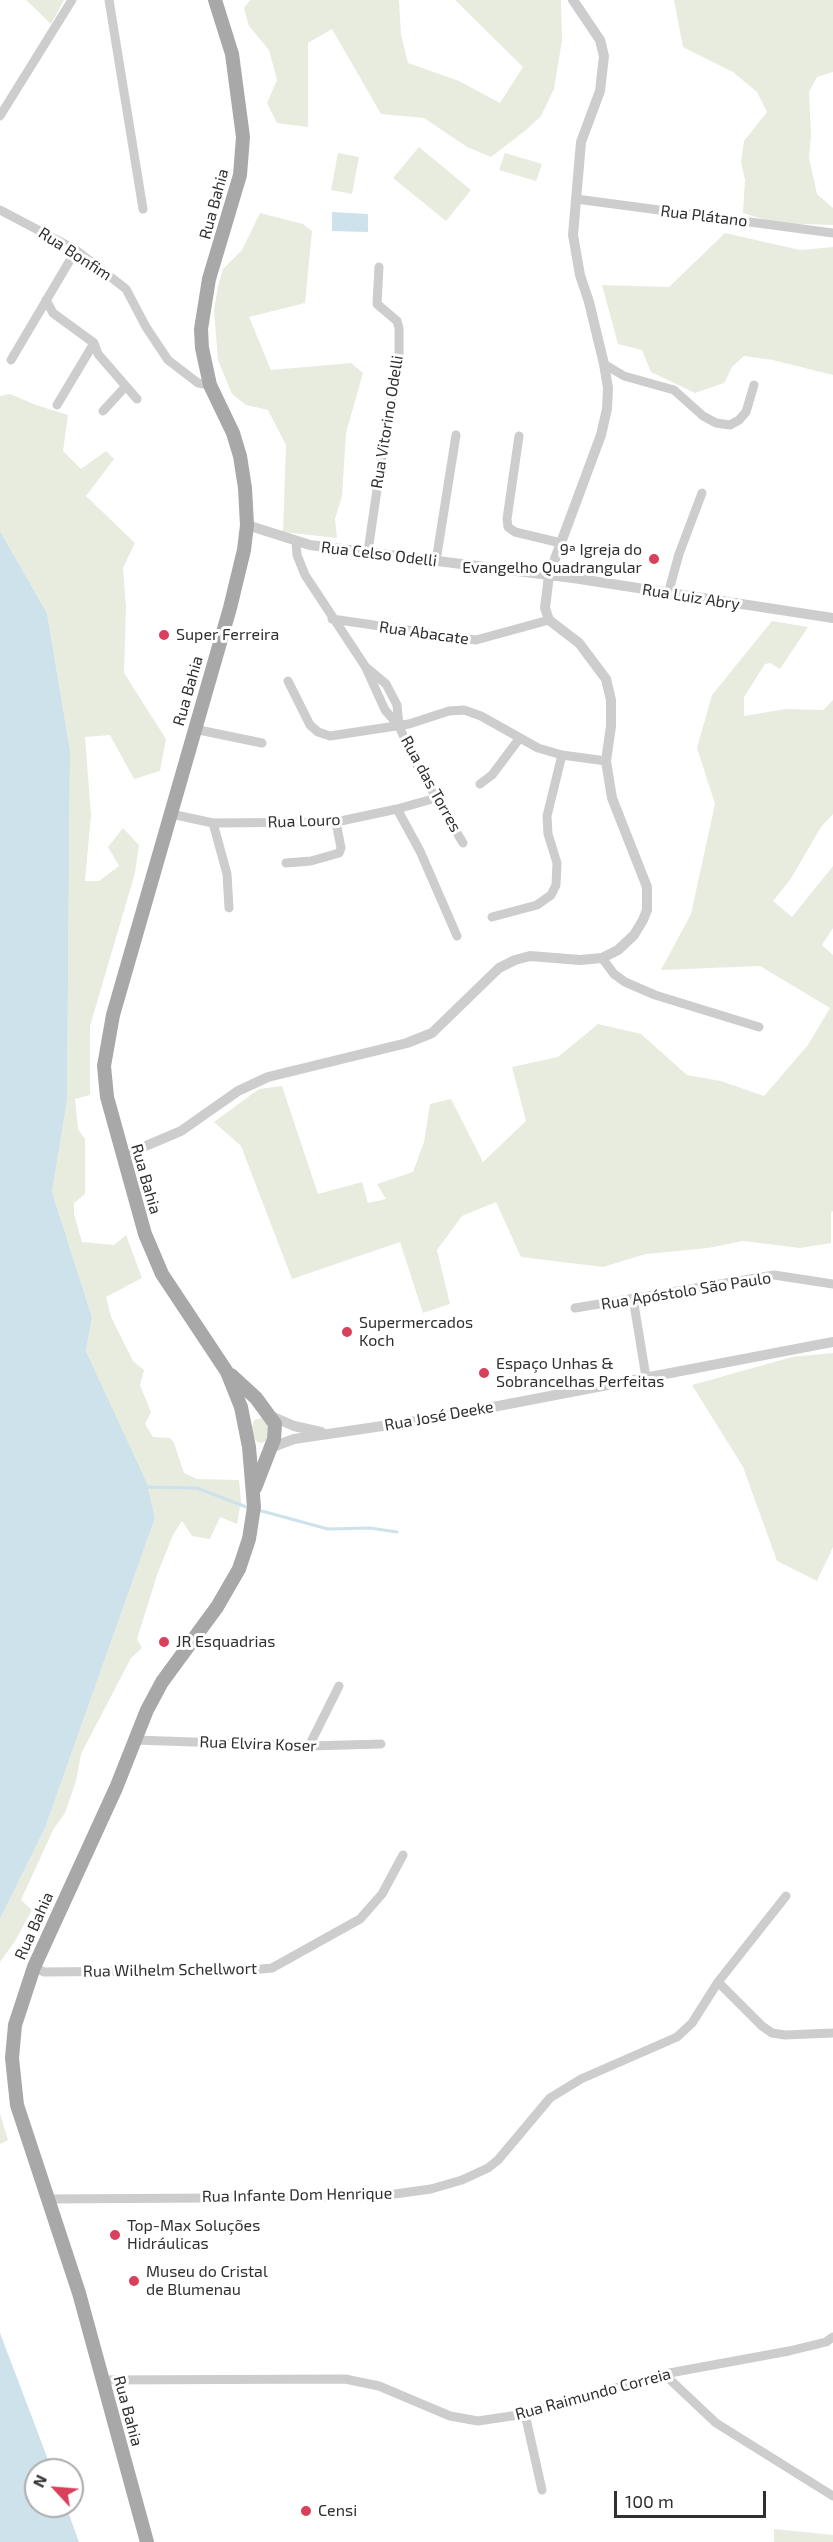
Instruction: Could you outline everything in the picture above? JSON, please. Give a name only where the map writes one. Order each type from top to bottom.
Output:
[{"type":"main road","name":"Rua Bahia","points":[[147,2542],[79,2293],[25,2133],[13,2083],[12,2058],[15,2025],[34,1967],[162,1682],[229,1589],[245,1554],[254,1507],[245,1420],[227,1372],[162,1274],[145,1234],[107,1097],[104,1066],[107,1040],[237,581],[247,525],[240,456],[210,385],[202,348],[204,305],[209,279],[240,175],[243,137],[232,54],[215,0]]},
{"type":"main road","name":"Rua Bahia","points":[[227,1372],[256,1398],[269,1415],[276,1432],[254,1492]]},
{"type":"main road","points":[[245,1420],[251,1414],[269,1415]]},
{"type":"main road","points":[[249,1447],[260,1450],[270,1448]]},
{"type":"street","points":[[0,116],[72,0]]},
{"type":"street","points":[[109,0],[143,209]]},
{"type":"street","points":[[122,1156],[181,1131],[238,1091],[268,1077],[406,1043],[432,1033],[499,968],[515,960],[530,956],[580,960],[602,958],[618,950],[634,935],[647,910],[647,887],[612,798],[606,761],[611,726],[611,700],[606,679],[579,643],[549,620],[545,602],[549,575],[601,435],[607,410],[608,388],[604,364],[575,252],[576,199],[581,142],[600,91],[604,56],[600,40],[573,0]]},
{"type":"street","name":"Rua Plátano","points":[[576,199],[833,233]]},
{"type":"street","name":"Rua Bonfim","points":[[0,210],[76,250],[126,289],[146,327],[168,360],[198,383],[210,385]]},
{"type":"street","points":[[11,360],[76,250]]},
{"type":"street","name":"Rua Vitorino Odelli","points":[[368,551],[387,422],[399,362],[397,321],[377,304],[379,267]]},
{"type":"street","points":[[46,300],[53,313],[94,343],[98,354],[137,399]]},
{"type":"street","points":[[57,405],[94,343]]},
{"type":"street","points":[[604,364],[624,376],[674,390],[703,416],[723,424],[739,420],[746,412],[754,385]]},
{"type":"street","points":[[103,411],[126,386]]},
{"type":"street","points":[[436,561],[456,435]]},
{"type":"street","points":[[519,436],[507,519],[508,527],[515,531],[561,543]]},
{"type":"street","points":[[668,594],[679,555],[702,493]]},
{"type":"street","name":"Rua Celso Odelli","points":[[247,525],[296,542],[549,575]]},
{"type":"street","name":"Rua das Torres","points":[[296,542],[297,555],[305,575],[365,666],[385,710],[399,726],[436,798],[464,843]]},
{"type":"street","name":"Rua Luiz Abry","points":[[549,575],[833,618]]},
{"type":"street","name":"Rua Abacate","points":[[332,619],[436,636],[476,640],[549,620]]},
{"type":"street","points":[[288,681],[310,725],[318,732],[330,736],[399,726],[449,711],[464,710],[481,716],[538,748],[562,755],[606,761]]},
{"type":"street","points":[[194,729],[262,743]]},
{"type":"street","points":[[480,784],[492,775],[519,739]]},
{"type":"street","points":[[492,917],[537,905],[551,895],[556,885],[557,863],[548,834],[547,816],[562,755]]},
{"type":"street","name":"Rua Louro","points":[[171,814],[213,823],[336,822],[397,810],[436,798]]},
{"type":"street","points":[[397,810],[420,851],[458,936]]},
{"type":"street","points":[[286,863],[310,861],[339,853],[341,848],[336,822]]},
{"type":"street","points":[[213,823],[227,874],[229,908]]},
{"type":"street","points":[[602,958],[614,974],[625,982],[655,995],[759,1027]]},
{"type":"street","name":"Rua Apóstolo São Paulo","points":[[575,1308],[774,1275],[833,1284]]},
{"type":"street","points":[[633,1298],[646,1377]]},
{"type":"street","name":"Rua José Deeke","points":[[270,1448],[294,1439],[430,1419],[833,1341]]},
{"type":"street","name":"Rua José Deeke","points":[[269,1415],[294,1426],[327,1434]]},
{"type":"street","points":[[309,1746],[339,1686]]},
{"type":"street","name":"Rua Elvira Koser","points":[[135,1740],[309,1746],[381,1744]]},
{"type":"street","name":"Rua Wilhelm Schellwort","points":[[34,1967],[44,1972],[272,1968],[360,1918],[382,1894],[403,1855]]},
{"type":"street","name":"Rua Infante Dom Henrique","points":[[48,2199],[373,2197],[431,2189],[462,2180],[488,2168],[498,2160],[550,2098],[581,2079],[677,2037],[692,2023],[718,1982],[786,1896]]},
{"type":"street","points":[[718,1982],[772,2033],[785,2035],[833,2033]]},
{"type":"street","name":"Rua Raimundo Correia","points":[[103,2380],[345,2379],[379,2386],[450,2416],[478,2421],[525,2414],[664,2374],[789,2351],[826,2342],[833,2337]]},
{"type":"street","points":[[664,2374],[716,2423],[833,2496]]},
{"type":"street","points":[[525,2414],[542,2490]]},
{"type":"shaded area","points":[[26,0],[64,0],[51,24]]},
{"type":"shaded area","points":[[250,0],[399,0],[401,35],[408,63],[459,81],[500,103],[523,67],[455,0],[561,0],[562,40],[554,89],[541,116],[491,157],[467,147],[424,118],[381,114],[332,29],[308,43],[308,127],[277,123],[267,103],[277,80],[269,50],[249,26],[244,8]]},
{"type":"shaded area","points":[[674,0],[833,0],[833,72],[817,77],[809,92],[811,135],[809,158],[817,194],[833,208],[833,225],[775,223],[743,213],[745,180],[741,162],[744,141],[767,112],[757,92],[733,72],[683,47]]},
{"type":"shaded area","points":[[419,147],[471,190],[446,221],[393,178]]},
{"type":"shaded area","points":[[338,153],[359,157],[352,194],[331,190]]},
{"type":"shaded area","points":[[505,153],[542,164],[536,181],[499,170]]},
{"type":"shaded area","points":[[260,213],[303,224],[312,231],[305,303],[249,317],[271,370],[351,363],[363,373],[346,433],[342,496],[335,519],[337,538],[283,532],[286,445],[268,410],[246,405],[232,394],[218,360],[214,310],[218,286],[223,269],[242,250]]},
{"type":"shaded area","points":[[725,233],[800,250],[833,247],[833,375],[773,360],[744,356],[732,367],[724,383],[695,393],[651,372],[642,350],[618,344],[602,285],[669,287]]},
{"type":"shaded area","points":[[10,394],[68,415],[63,451],[81,469],[106,451],[114,459],[86,496],[135,543],[123,568],[126,607],[124,673],[166,739],[160,771],[134,779],[110,735],[85,737],[91,815],[85,881],[99,881],[119,866],[108,847],[123,828],[139,845],[135,873],[90,1026],[90,1095],[75,1099],[78,1129],[85,1139],[85,1194],[74,1203],[74,1214],[82,1242],[114,1245],[126,1235],[142,1278],[106,1297],[111,1317],[133,1361],[144,1370],[140,1385],[151,1412],[145,1424],[153,1437],[170,1438],[174,1443],[184,1473],[197,1479],[239,1480],[241,1501],[237,1524],[220,1517],[210,1539],[192,1536],[182,1521],[173,1535],[157,1575],[137,1639],[142,1648],[131,1658],[81,1754],[76,1781],[65,1813],[53,1830],[21,1900],[32,1910],[0,1962],[0,1919],[45,1828],[155,1518],[147,1483],[86,1351],[92,1317],[52,1192],[67,1101],[70,750],[47,613],[0,531],[0,396]]},
{"type":"shaded area","points":[[772,621],[808,627],[780,669],[770,663],[765,664],[744,697],[744,716],[786,709],[823,710],[833,700],[833,814],[821,827],[790,880],[773,901],[792,917],[833,866],[833,928],[822,945],[833,955],[831,1243],[800,1248],[743,1241],[708,1248],[646,1254],[603,1267],[521,1257],[496,1202],[462,1216],[437,1250],[450,1304],[423,1313],[400,1242],[292,1279],[241,1146],[214,1122],[259,1089],[282,1086],[318,1194],[362,1182],[368,1203],[386,1199],[377,1184],[413,1172],[424,1142],[430,1104],[451,1099],[483,1162],[526,1121],[512,1067],[558,1057],[598,1024],[641,1034],[687,1075],[721,1081],[764,1096],[808,1045],[830,1008],[760,966],[661,970],[691,914],[715,804],[697,748],[712,695]]},
{"type":"shaded area","points":[[833,1353],[833,1547],[817,1581],[777,1561],[743,1467],[692,1385],[792,1357]]},
{"type":"shaded area","points":[[262,1418],[267,1422],[269,1433],[265,1442],[261,1443],[256,1441],[251,1431],[254,1420]]},
{"type":"shaded area","points":[[0,2113],[8,2140],[0,2144]]},
{"type":"shaded area","points":[[774,2529],[833,2535],[833,2542],[774,2542]]},
{"type":"water","points":[[332,212],[368,214],[368,232],[332,231]]},
{"type":"water","points":[[0,531],[47,613],[70,750],[67,1101],[52,1192],[92,1317],[86,1351],[147,1483],[155,1518],[45,1828],[0,1919]]},
{"type":"water","points":[[0,2333],[47,2458],[24,2458],[24,2518],[70,2518],[79,2542],[0,2542]]},
{"type":"waterway","points":[[145,1487],[197,1488],[249,1508]]},
{"type":"waterway","points":[[258,1510],[328,1529],[370,1528],[397,1532]]},
{"type":"place","name":"9ª Igreja do Evangelho Quadrangular","points":[[654,559]]},
{"type":"place","name":"Super Ferreira","points":[[164,635]]},
{"type":"place","name":"Supermercados Koch","points":[[347,1332]]},
{"type":"place","name":"Espaço Unhas & Sobrancelhas Perfeitas","points":[[484,1373]]},
{"type":"place","name":"JR Esquadrias","points":[[164,1642]]},
{"type":"place","name":"Top-Max Soluções Hidráulicas","points":[[115,2235]]},
{"type":"place","name":"Museu do Cristal de Blumenau","points":[[134,2281]]},
{"type":"place","name":"Censi","points":[[306,2511]]}]
